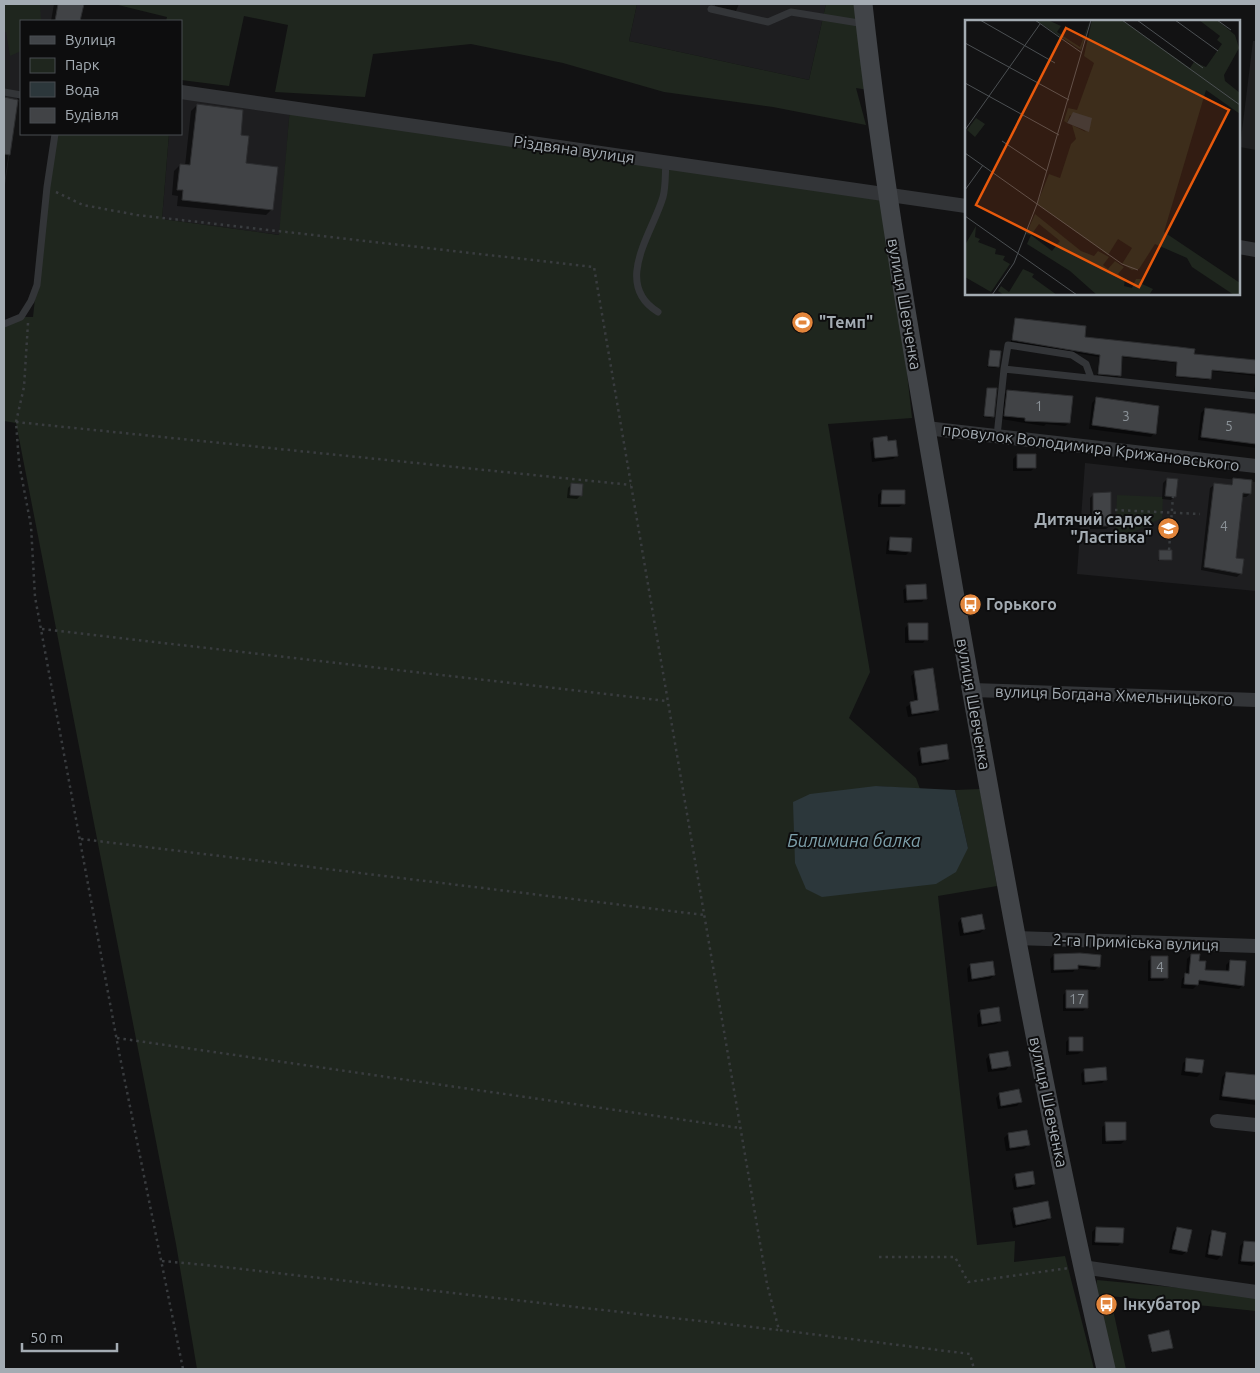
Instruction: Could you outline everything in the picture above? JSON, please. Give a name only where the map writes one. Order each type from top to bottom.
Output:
[{"type":"street","name":"вулиця Шевченка","points":[[863,4],[887,193],[1015,938],[1082,1267],[1106,1369]]},
{"type":"street","name":"Різдвяна вулиця","points":[[182,92],[965,206]]},
{"type":"street","points":[[1240,248],[1256,250]]},
{"type":"street","name":"провулок Володимира Крижановського","points":[[926,428],[1256,466]]},
{"type":"street","name":"вулиця Богдана Хмельницького","points":[[972,690],[1256,700]]},
{"type":"street","name":"2-га Приміська вулиця","points":[[1015,938],[1256,946]]},
{"type":"street","points":[[1217,1121],[1256,1125]]},
{"type":"street","points":[[1082,1267],[1256,1292]]},
{"type":"lane","points":[[711,9],[768,22],[791,12],[865,24]]},
{"type":"lane","points":[[4,92],[20,95]]},
{"type":"lane","points":[[4,324],[21,317],[31,301],[37,284],[47,187],[55,135]]},
{"type":"lane","points":[[658,312],[647,306],[639,288],[637,270],[640,251],[664,196],[666,162]]},
{"type":"lane","points":[[997,436],[1008,345],[1072,354],[1086,364],[1091,378]]},
{"type":"lane","points":[[1004,370],[1256,396]]},
{"type":"path","points":[[47,187],[83,205],[137,215],[594,267],[766,1284],[779,1330]]},
{"type":"path","points":[[31,301],[24,387],[16,422],[19,463],[31,526],[35,597],[117,1038],[183,1369]]},
{"type":"path","points":[[16,422],[631,485]]},
{"type":"path","points":[[1170,550],[1173,496]]},
{"type":"path","points":[[1115,510],[1200,514]]},
{"type":"path","points":[[42,628],[667,701]]},
{"type":"path","points":[[81,839],[704,915]]},
{"type":"path","points":[[117,1038],[740,1128]]},
{"type":"path","points":[[879,1257],[955,1257],[968,1282],[1082,1267]]},
{"type":"path","points":[[162,1261],[779,1330],[970,1354],[974,1369]]},
{"type":"shaded area","points":[[4,4],[75,4],[72,20],[20,20],[20,95],[18,94],[4,192]]},
{"type":"shaded area","points":[[637,4],[826,4],[809,80],[629,41]]},
{"type":"shaded area","points":[[1253,41],[1256,41],[1256,150],[1240,147]]},
{"type":"shaded area","points":[[182,92],[290,107],[280,235],[162,219],[169,135],[182,135]]},
{"type":"shaded area","name":"Дитячий садок \"Ластівка\"","points":[[1085,463],[1256,482],[1256,591],[1077,574]]},
{"type":"green space","points":[[4,4],[40,4],[41,20],[20,20],[20,51],[10,56],[6,32],[4,32]]},
{"type":"green space","points":[[114,4],[637,4],[629,41],[809,80],[826,4],[863,4],[874,91],[856,88],[866,125],[773,107],[664,92],[563,63],[471,44],[373,54],[365,97],[275,92],[288,25],[244,16],[229,86],[182,80],[182,20],[166,20],[167,17]]},
{"type":"green space","points":[[290,107],[887,193],[912,418],[828,424],[870,672],[849,718],[916,778],[920,789],[876,786],[968,848],[955,790],[980,789],[997,886],[938,896],[977,1245],[1015,1241],[1014,1262],[1065,1256],[1094,1369],[197,1369],[176,1244],[16,423],[4,421],[4,324],[21,317],[33,317],[53,135],[169,135],[162,219],[279,235]]},
{"type":"green space","points":[[1117,495],[1163,497],[1162,518],[1115,541]]},
{"type":"green space","points":[[1097,1280],[1256,1295],[1256,1311],[1110,1296],[1126,1369],[1112,1369],[1096,1289]]},
{"type":"water","name":"Билимина балка","points":[[876,786],[955,790],[968,848],[956,872],[936,884],[822,897],[806,889],[795,863],[793,802],[810,794]]},
{"type":"building","points":[[58,4],[84,4],[80,20],[55,20]]},
{"type":"building","points":[[4,97],[18,100],[10,155],[4,154]]},
{"type":"building","points":[[197,104],[243,110],[241,135],[249,136],[246,163],[278,167],[273,210],[182,200],[183,190],[177,190],[180,164],[190,165]]},
{"type":"building","points":[[1015,318],[1086,326],[1085,337],[1195,349],[1194,354],[1256,360],[1256,374],[1212,370],[1211,379],[1176,376],[1177,362],[1122,356],[1121,376],[1098,374],[1100,355],[1012,340]]},
{"type":"building","points":[[990,350],[1001,351],[999,367],[988,366]]},
{"type":"building","points":[[987,388],[997,388],[994,417],[984,416]]},
{"type":"building","points":[[1007,390],[1073,396],[1070,423],[1025,421],[1025,418],[1004,416]]},
{"type":"building","points":[[1096,397],[1159,406],[1156,434],[1092,425]]},
{"type":"building","points":[[1205,408],[1256,414],[1256,444],[1201,437]]},
{"type":"building","points":[[887,436],[888,441],[896,440],[898,456],[875,458],[873,438]]},
{"type":"building","points":[[1017,454],[1036,454],[1036,468],[1017,468]]},
{"type":"building","points":[[1167,478],[1178,479],[1176,497],[1165,496]]},
{"type":"building","points":[[1233,478],[1252,480],[1251,494],[1243,493],[1236,558],[1244,559],[1242,574],[1204,567],[1214,483],[1232,485]]},
{"type":"building","points":[[571,483],[583,484],[582,496],[570,495]]},
{"type":"building","points":[[882,490],[905,490],[905,504],[881,504]]},
{"type":"building","points":[[1111,492],[1111,526],[1093,526],[1093,493]]},
{"type":"building","points":[[890,537],[912,538],[911,552],[889,550]]},
{"type":"building","points":[[1159,550],[1172,550],[1172,560],[1159,560]]},
{"type":"building","points":[[926,584],[927,599],[907,600],[906,585]]},
{"type":"building","points":[[908,623],[928,623],[928,640],[909,640]]},
{"type":"building","points":[[933,668],[939,710],[912,714],[910,702],[918,700],[914,671]]},
{"type":"building","points":[[947,744],[949,759],[922,763],[920,748]]},
{"type":"building","points":[[982,914],[985,929],[964,933],[961,918]]},
{"type":"building","points":[[1080,953],[1101,955],[1100,967],[1078,965],[1078,969],[1054,970],[1054,954]]},
{"type":"building","points":[[1191,954],[1200,954],[1199,961],[1206,961],[1205,970],[1229,971],[1230,960],[1246,961],[1244,986],[1199,980],[1198,985],[1184,984],[1185,973],[1189,974]]},
{"type":"building","points":[[1151,956],[1168,956],[1168,978],[1151,978]]},
{"type":"building","points":[[993,961],[995,975],[972,979],[970,964]]},
{"type":"building","points":[[1066,990],[1088,990],[1088,1008],[1066,1008]]},
{"type":"building","points":[[999,1007],[1001,1021],[982,1024],[980,1010]]},
{"type":"building","points":[[1069,1037],[1083,1037],[1083,1051],[1069,1051]]},
{"type":"building","points":[[1008,1051],[1011,1066],[992,1069],[989,1054]]},
{"type":"building","points":[[1186,1058],[1204,1060],[1202,1073],[1185,1071]]},
{"type":"building","points":[[1106,1067],[1107,1080],[1085,1082],[1084,1069]]},
{"type":"building","points":[[1226,1072],[1256,1075],[1256,1100],[1222,1096]]},
{"type":"building","points":[[1019,1089],[1022,1102],[1001,1106],[999,1093]]},
{"type":"building","points":[[1105,1122],[1126,1122],[1126,1140],[1106,1141]]},
{"type":"building","points":[[1027,1130],[1030,1145],[1010,1148],[1008,1133]]},
{"type":"building","points":[[1033,1171],[1035,1184],[1017,1187],[1015,1174]]},
{"type":"building","points":[[1048,1201],[1051,1218],[1016,1225],[1013,1208]]},
{"type":"building","points":[[1096,1227],[1124,1228],[1123,1243],[1095,1242]]},
{"type":"building","points":[[1177,1227],[1192,1230],[1187,1252],[1172,1249]]},
{"type":"building","points":[[1212,1230],[1226,1233],[1222,1256],[1208,1254]]},
{"type":"building","points":[[1244,1241],[1256,1242],[1256,1262],[1241,1261]]},
{"type":"building","points":[[1169,1330],[1173,1348],[1152,1352],[1148,1335]]},
{"type":"place","name":"\"Темп\"","points":[[803,322]]},
{"type":"place","name":"Дитячий садок \"Ластівка\"","points":[[1168,528]]},
{"type":"place","name":"Горького","points":[[970,604]]},
{"type":"place","name":"Інкубатор","points":[[1107,1304]]}]
